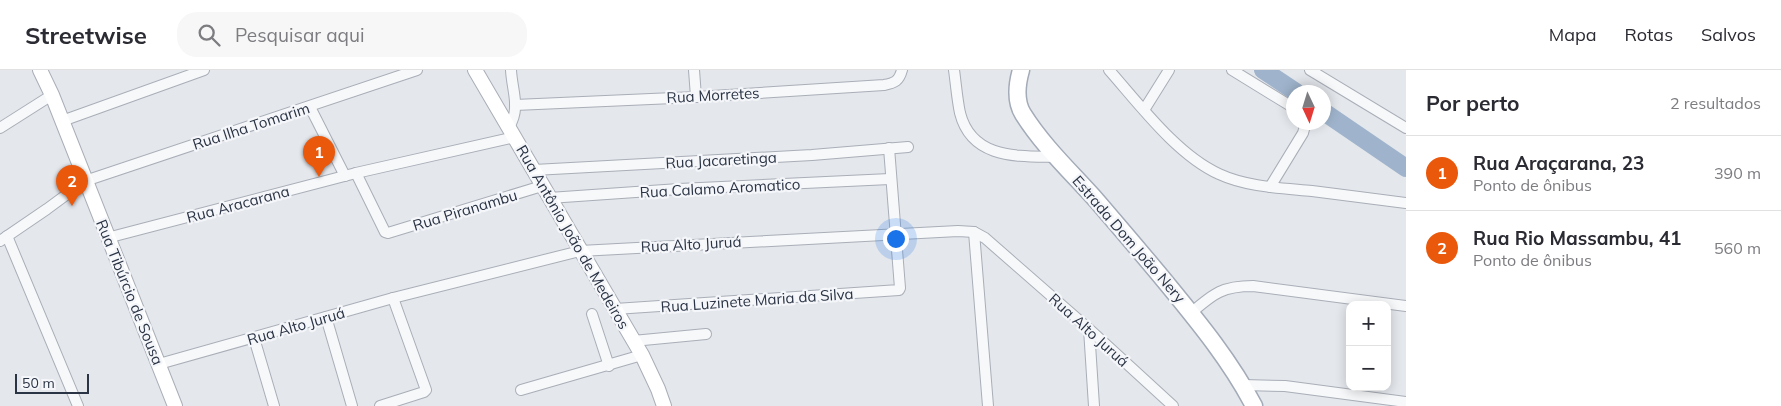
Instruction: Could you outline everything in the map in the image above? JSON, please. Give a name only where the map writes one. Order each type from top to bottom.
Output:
[{"type":"main road","name":"Rua Tibúrcio de Sousa","points":[[40,70],[52,95],[175,406]]},
{"type":"main road","name":"Rua Antônio João de Medeiros","points":[[475,70],[642,355],[664,406]]},
{"type":"main road","name":"Estrada Dom João Nery","points":[[1021,70],[1018,102],[1023,113],[1057,157],[1191,313],[1243,384],[1254,406]]},
{"type":"street","points":[[62,121],[204,70]]},
{"type":"street","name":"Rua Ilha Tomarim","points":[[4,239],[48,210],[85,181],[417,70]]},
{"type":"street","points":[[511,70],[515,105],[512,132]]},
{"type":"street","points":[[694,70],[696,97]]},
{"type":"street","name":"Rua Morretes","points":[[515,105],[696,97],[884,85],[897,82],[902,70]]},
{"type":"street","points":[[954,70],[960,113],[972,138],[994,152],[1014,156],[1057,157]]},
{"type":"street","points":[[1109,70],[1176,144],[1200,163],[1218,174],[1238,181],[1270,187],[1406,203]]},
{"type":"street","points":[[1144,110],[1169,70]]},
{"type":"street","points":[[1232,70],[1286,103]]},
{"type":"street","points":[[1310,70],[1406,128]]},
{"type":"street","points":[[0,128],[52,95]]},
{"type":"street","points":[[310,107],[345,176]]},
{"type":"street","points":[[1270,187],[1304,130]]},
{"type":"street","name":"Rua Aracarana","points":[[108,238],[512,132]]},
{"type":"street","name":"Rua Jacaretinga","points":[[534,170],[812,155],[908,147]]},
{"type":"street","points":[[889,148],[890,179],[897,233]]},
{"type":"street","name":"Rua Piranambu","points":[[356,173],[385,232],[388,233],[546,192]]},
{"type":"street","name":"Rua Calamo Aromatico","points":[[546,192],[679,189],[890,179]]},
{"type":"street","name":"Rua Alto Juruá","points":[[159,364],[393,298],[580,250],[958,231],[974,232],[984,238],[1089,329],[1173,406]]},
{"type":"street","points":[[974,232],[988,406]]},
{"type":"street","name":"Rua Luzinete Maria da Silva","points":[[615,309],[899,290],[897,233]]},
{"type":"street","points":[[4,239],[78,406]]},
{"type":"street","points":[[1191,313],[1208,298],[1234,286],[1254,286],[1406,306]]},
{"type":"street","points":[[380,406],[425,391],[426,388],[393,298]]},
{"type":"street","points":[[592,314],[609,366]]},
{"type":"street","points":[[326,317],[352,406]]},
{"type":"street","points":[[1089,329],[1094,406]]},
{"type":"street","points":[[633,340],[706,334]]},
{"type":"street","points":[[254,338],[274,406]]},
{"type":"street","points":[[521,390],[642,355]]},
{"type":"street","points":[[1243,384],[1285,386],[1406,402]]},
{"type":"waterway","points":[[1263,70],[1286,85]]},
{"type":"waterway","points":[[1331,117],[1406,168]]},
{"type":"place","name":"Rua Araçarana, 23","points":[[319,177]]},
{"type":"place","name":"Rua Rio Massambu, 41","points":[[72,206]]}]
